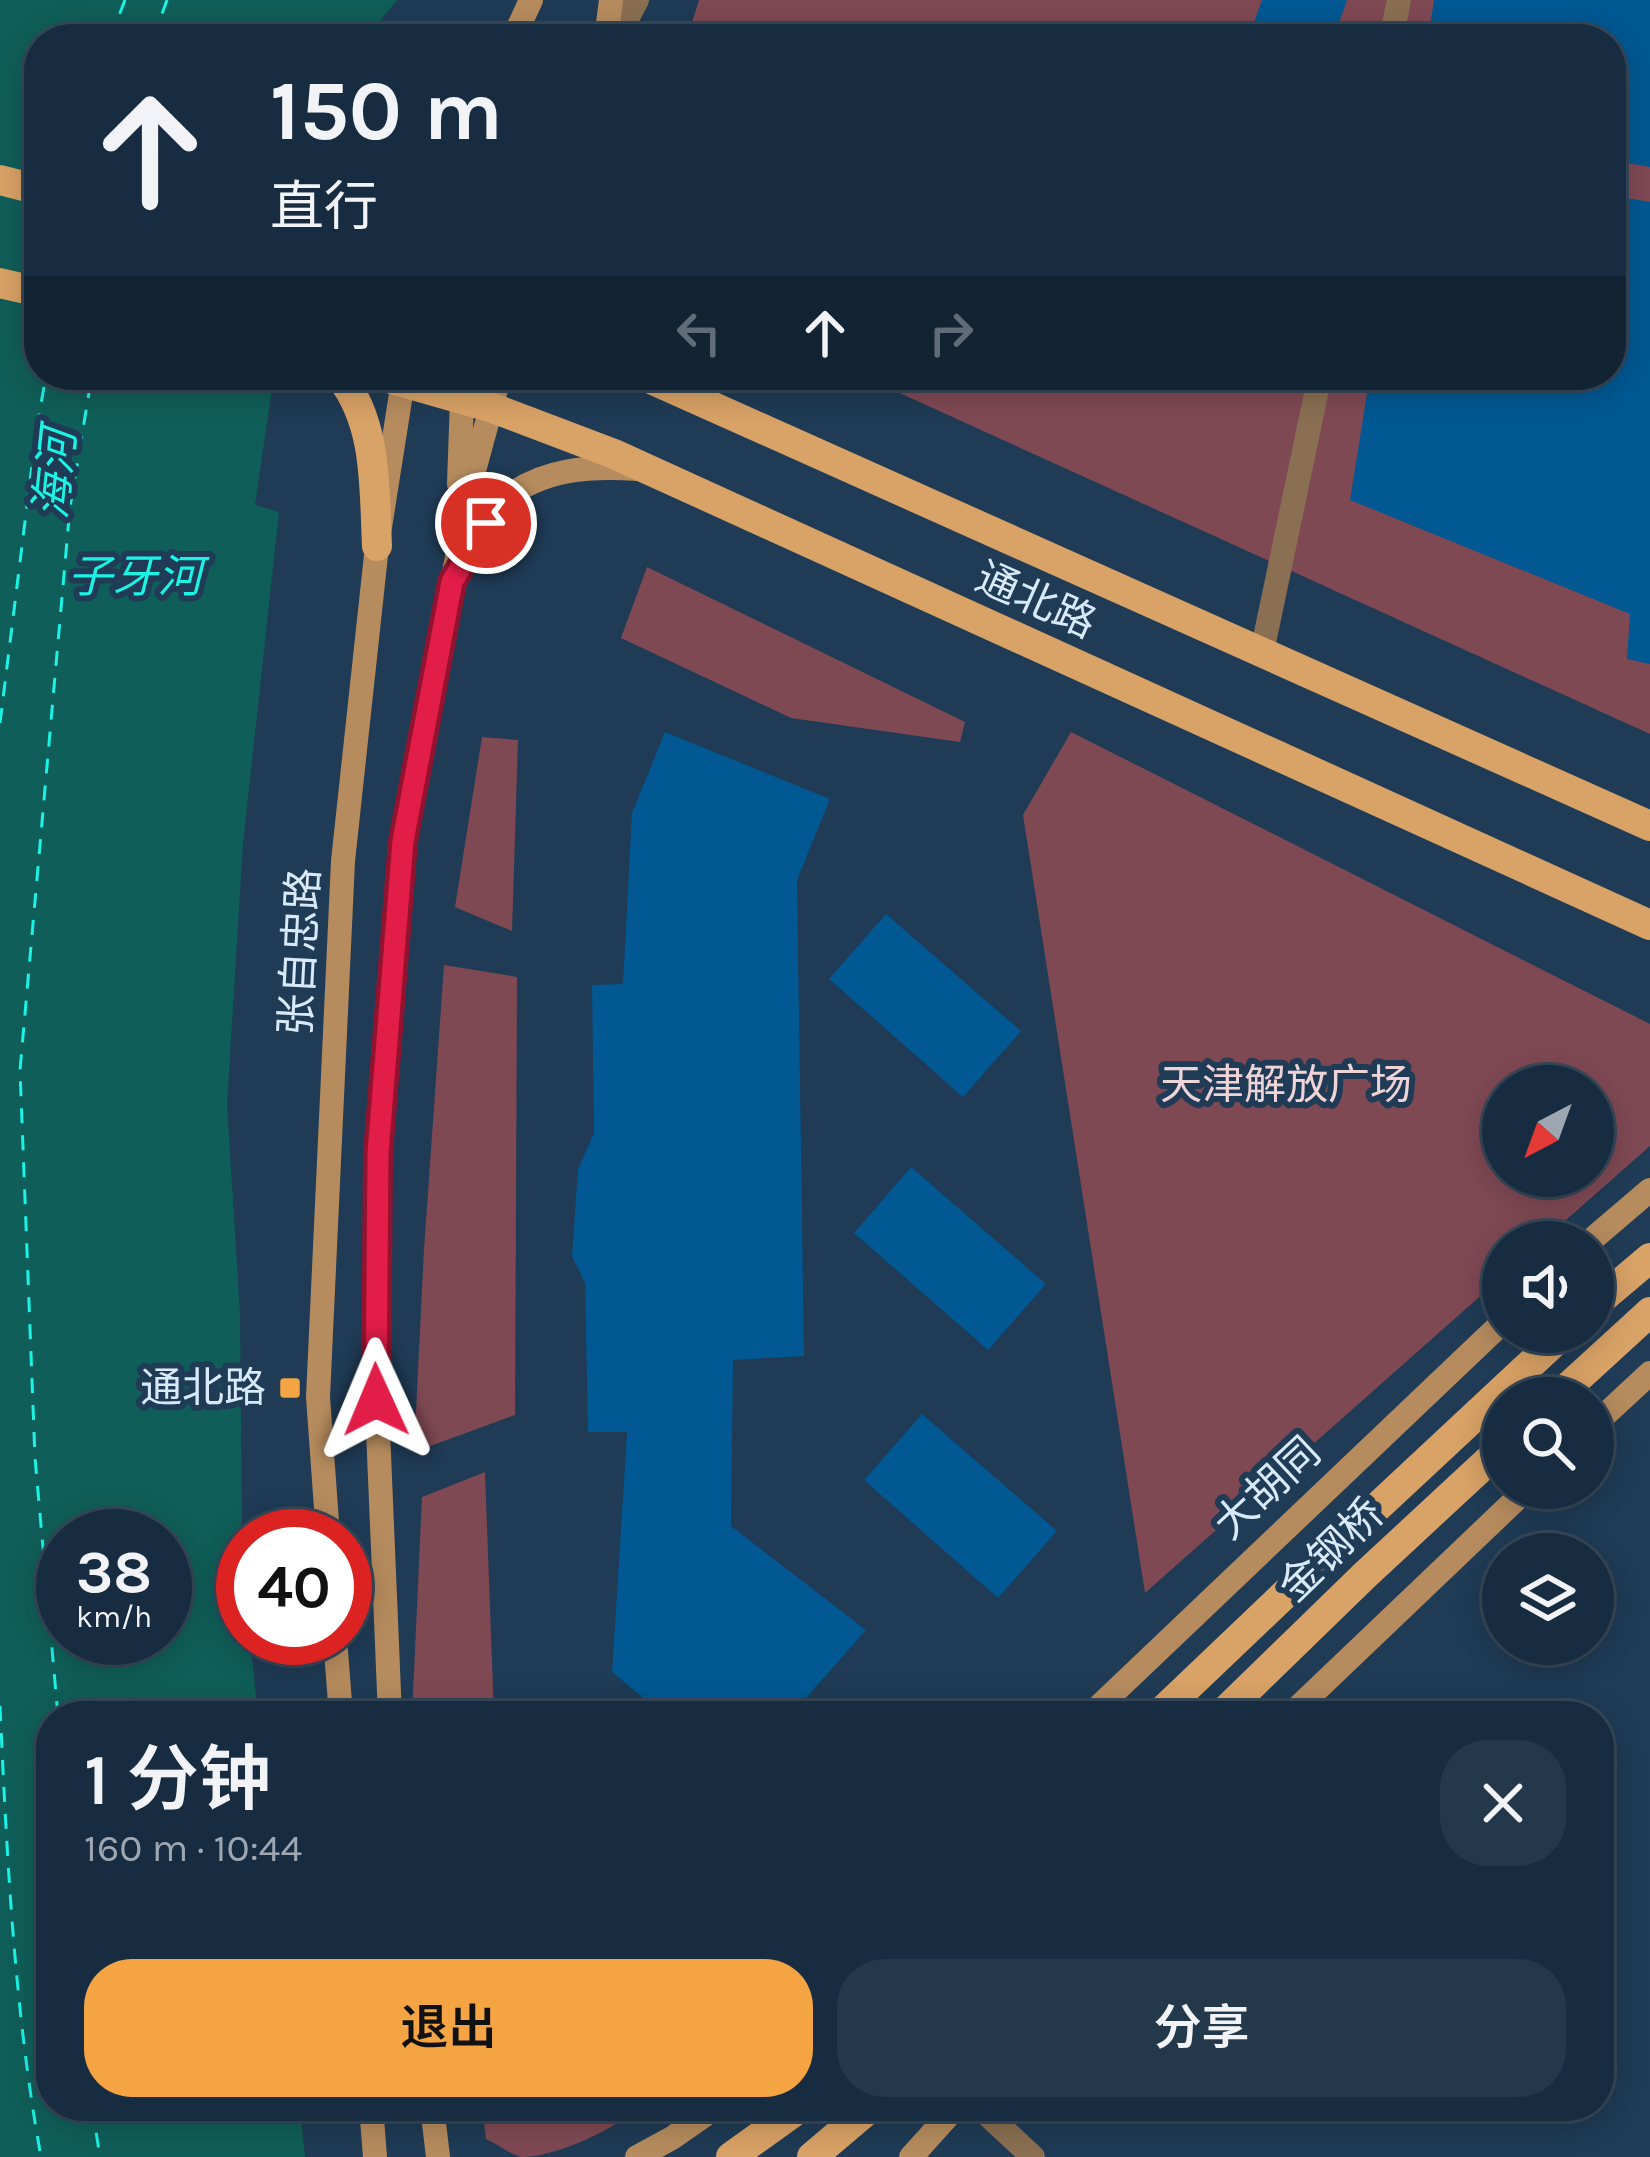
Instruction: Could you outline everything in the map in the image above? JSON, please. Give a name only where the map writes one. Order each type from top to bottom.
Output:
[{"type":"main road","points":[[351,390],[365,422],[373,466],[377,546]]},
{"type":"main road","name":"通北路","points":[[684,390],[1650,826]]},
{"type":"main road","name":"通北路","points":[[471,394],[614,454],[1650,925]]},
{"type":"main road","points":[[1614,1287],[1650,1258]]},
{"type":"main road","points":[[1579,1377],[1650,1312]]},
{"type":"main road","name":"金钢桥","points":[[1173,1701],[1542,1353]]},
{"type":"main road","name":"金钢桥","points":[[1235,1701],[1482,1466]]},
{"type":"main road","points":[[731,2157],[781,2121]]},
{"type":"main road","points":[[812,2157],[854,2121]]},
{"type":"street","name":"张自忠路","points":[[326,1509],[318,1396],[340,907],[394,390]]},
{"type":"street","points":[[1262,652],[1317,390]]},
{"type":"street","points":[[389,1701],[374,1359],[378,1153],[403,841],[452,582],[471,394]]},
{"type":"street","points":[[452,582],[503,501],[532,484],[596,466],[648,470]]},
{"type":"street","points":[[1613,1221],[1650,1190]]},
{"type":"street","name":"大胡同","points":[[1105,1701],[1482,1342]]},
{"type":"street","points":[[1614,1406],[1650,1372]]},
{"type":"street","points":[[1305,1701],[1506,1509]]},
{"type":"street","points":[[337,1665],[339,1701]]},
{"type":"street","points":[[372,2121],[375,2157]]},
{"type":"street","points":[[433,2121],[438,2157]]},
{"type":"street","points":[[638,2157],[696,2121]]},
{"type":"street","points":[[911,2157],[943,2121]]},
{"type":"street","points":[[995,2121],[1033,2157]]},
{"type":"green space","points":[[699,0],[1650,0],[1650,734],[893,390],[1626,390],[1626,24],[692,24]]},
{"type":"green space","points":[[647,567],[965,722],[960,742],[791,718],[621,638]]},
{"type":"green space","name":"天津解放广场","points":[[1071,732],[1650,1024],[1650,1146],[1614,1178],[1614,1065],[1482,1065],[1482,1197],[1592,1197],[1565,1221],[1482,1221],[1482,1295],[1145,1593],[1023,815]]},
{"type":"green space","points":[[482,737],[518,740],[512,931],[455,907]]},
{"type":"green space","points":[[444,965],[517,977],[515,1415],[414,1452],[424,1249]]},
{"type":"green space","points":[[485,1472],[493,1701],[413,1701],[422,1497]]},
{"type":"green space","points":[[484,2121],[619,2121],[579,2143],[521,2157],[486,2139]]},
{"type":"water","name":"子牙河","points":[[0,0],[397,0],[378,24],[24,24],[24,390],[272,390],[255,505],[279,512],[243,844],[227,1105],[240,1312],[242,1509],[216,1509],[216,1665],[253,1665],[256,1701],[36,1701],[36,2121],[301,2121],[305,2157],[0,2157]]},
{"type":"building","points":[[1262,0],[1347,0],[1338,24],[1253,24]]},
{"type":"building","points":[[1434,0],[1650,0],[1650,167],[1626,163],[1626,24],[1430,24]]},
{"type":"building","points":[[1626,198],[1650,202],[1650,664],[1627,659],[1630,614],[1350,500],[1368,390],[1626,390]]},
{"type":"building","points":[[665,732],[830,799],[797,880],[804,1356],[733,1360],[731,1526],[866,1630],[802,1701],[647,1701],[612,1672],[627,1432],[588,1432],[585,1283],[572,1256],[578,1169],[594,1133],[592,985],[623,984],[632,813]]},
{"type":"building","points":[[886,914],[1021,1031],[963,1097],[829,979]]},
{"type":"building","points":[[911,1167],[1046,1284],[988,1350],[854,1233]]},
{"type":"building","points":[[922,1414],[1057,1531],[998,1598],[864,1480]]},
{"type":"ferry route","points":[[116,24],[125,0]]},
{"type":"ferry route","points":[[158,24],[167,0]]},
{"type":"ferry route","points":[[0,723],[43,390]]},
{"type":"ferry route","points":[[57,1701],[35,1458],[20,1070],[70,507],[90,390]]},
{"type":"ferry route","points":[[0,1706],[18,1989],[41,2157]]},
{"type":"ferry route","points":[[94,2121],[100,2157]]},
{"type":"place","name":"通北路","points":[[290,1388]]},
{"type":"route","points":[[376,1400],[378,1153],[403,841],[452,582],[486,523]]},
{"type":"water label","name":"海河","points":[[55,474]]}]
